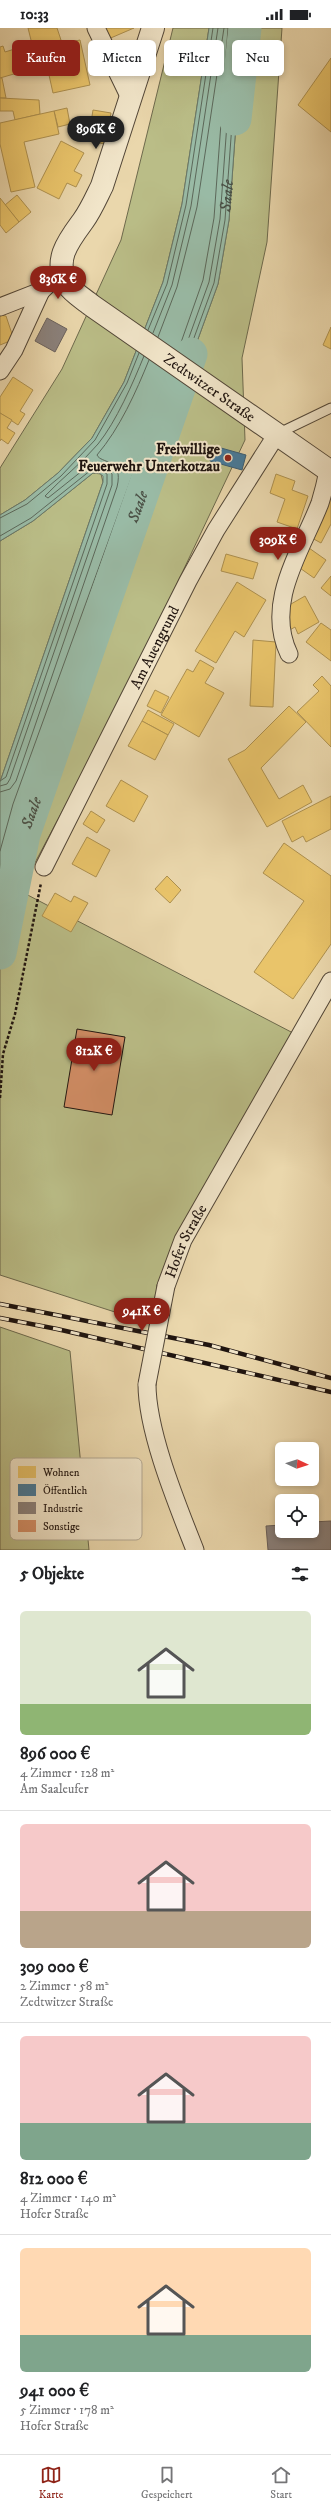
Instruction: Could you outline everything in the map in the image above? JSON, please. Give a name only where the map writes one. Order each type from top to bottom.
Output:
[{"type":"street","points":[[96,28],[130,98]]},
{"type":"street","points":[[0,371],[14,350],[41,291],[62,271],[66,245],[92,207],[102,186],[153,28]]},
{"type":"street","name":"Zedtwitzer Straße","points":[[62,271],[68,286],[91,305],[330,471],[320,503],[293,561],[286,586],[281,627],[289,654]]},
{"type":"street","points":[[0,307],[41,291]]},
{"type":"street","name":"Am Auengrund","points":[[44,867],[188,581],[216,530],[276,434]]},
{"type":"street","name":"Hofer Straße","points":[[195,1550],[173,1490],[150,1416],[147,1384],[166,1286],[183,1240],[331,981]]},
{"type":"lane","points":[[276,434],[331,408]]},
{"type":"path","points":[[0,1098],[3,1054],[15,1014],[44,867]]},
{"type":"green space","points":[[173,28],[209,28],[207,40],[170,40]]},
{"type":"green space","points":[[243,28],[282,28],[281,40],[242,40]]},
{"type":"green space","points":[[164,65],[164,76],[202,76],[182,204],[163,282],[124,382],[92,438],[58,473],[25,500],[0,515],[0,468],[62,369],[121,240]]},
{"type":"green space","points":[[240,76],[279,76],[267,242],[242,358],[245,440],[128,687],[20,891],[295,1034],[161,1280],[149,1323],[0,1275],[0,927],[7,882],[27,809],[218,284],[229,220]]},
{"type":"green space","points":[[93,473],[101,474],[103,482],[0,782],[0,541],[33,521]]},
{"type":"green space","points":[[0,1327],[70,1351],[80,1458],[10,1458],[10,1540],[88,1540],[89,1550],[0,1550]]},
{"type":"water","points":[[209,28],[243,28],[242,40],[232,40],[232,76],[240,76],[229,220],[218,284],[27,809],[7,882],[0,927],[0,782],[103,482],[103,476],[99,473],[93,473],[33,521],[0,541],[0,515],[25,500],[58,473],[92,438],[124,382],[163,282],[182,204],[202,76],[224,76],[224,40],[207,40]]},
{"type":"building: Wohnen","points":[[28,28],[57,28],[61,40],[31,40]]},
{"type":"building: Wohnen","points":[[101,28],[134,28],[106,40]]},
{"type":"building: Wohnen","points":[[80,40],[90,85],[53,93],[49,76],[80,76]]},
{"type":"building: Wohnen","points":[[3,46],[5,52],[12,50],[12,75],[0,78],[0,47]]},
{"type":"building: Wohnen","points":[[331,58],[331,132],[298,105]]},
{"type":"building: Wohnen","points":[[0,78],[2,78],[6,98],[0,98]]},
{"type":"building: Wohnen","points":[[0,98],[39,100],[40,114],[15,120],[13,111],[0,111]]},
{"type":"building: Wohnen","points":[[67,108],[70,124],[58,127],[54,111]]},
{"type":"building: Wohnen","points":[[93,110],[111,113],[105,144],[88,141]]},
{"type":"building: Wohnen","points":[[54,111],[59,134],[24,142],[35,187],[11,192],[0,144],[0,123]]},
{"type":"building: Wohnen","points":[[61,141],[84,153],[74,171],[82,175],[76,187],[67,183],[59,199],[37,188]]},
{"type":"building: Wohnen","points":[[17,195],[31,212],[19,222],[5,205]]},
{"type":"building: Wohnen","points":[[0,198],[19,222],[6,233],[0,225]]},
{"type":"building: Wohnen","points":[[0,315],[6,316],[12,334],[10,341],[0,345]]},
{"type":"building: Wohnen","points":[[331,327],[331,349],[323,345]]},
{"type":"building: Wohnen","points":[[13,377],[33,390],[20,411],[25,414],[18,425],[0,413],[0,397]]},
{"type":"building: Wohnen","points":[[0,413],[12,420],[7,428],[15,433],[8,444],[1,439],[0,441]]},
{"type":"building: Wohnen","points":[[276,474],[295,481],[292,490],[308,496],[297,529],[277,522],[285,499],[270,493]]},
{"type":"building: Wohnen","points":[[331,498],[331,524],[321,543],[310,537]]},
{"type":"building: Wohnen","points":[[309,548],[326,560],[314,578],[297,566]]},
{"type":"building: Wohnen","points":[[226,554],[258,563],[253,579],[221,571]]},
{"type":"building: Wohnen","points":[[331,576],[331,596],[321,588]]},
{"type":"building: Wohnen","points":[[237,582],[266,600],[244,637],[235,631],[216,663],[195,651]]},
{"type":"building: Wohnen","points":[[305,596],[319,622],[298,634],[295,627],[288,631],[284,608]]},
{"type":"building: Wohnen","points":[[321,623],[331,630],[331,661],[306,642]]},
{"type":"building: Wohnen","points":[[253,640],[276,642],[273,707],[250,706]]},
{"type":"building: Wohnen","points":[[200,660],[214,668],[205,683],[224,693],[199,737],[161,715],[187,669],[193,672]]},
{"type":"building: Wohnen","points":[[322,676],[331,686],[331,747],[297,712],[319,691],[313,685]]},
{"type":"building: Wohnen","points":[[155,690],[169,697],[161,713],[147,706]]},
{"type":"building: Wohnen","points":[[289,706],[306,722],[261,768],[279,799],[303,785],[312,802],[267,827],[228,759],[245,750]]},
{"type":"building: Wohnen","points":[[148,710],[174,724],[168,735],[142,721]]},
{"type":"building: Wohnen","points":[[142,721],[168,735],[155,760],[128,746]]},
{"type":"building: Wohnen","points":[[121,780],[148,796],[134,822],[106,806]]},
{"type":"building: Wohnen","points":[[331,796],[331,829],[306,842],[303,836],[292,842],[282,821]]},
{"type":"building: Wohnen","points":[[91,811],[105,820],[97,833],[83,824]]},
{"type":"building: Wohnen","points":[[87,837],[110,850],[96,877],[72,864]]},
{"type":"building: Wohnen","points":[[284,843],[331,876],[331,944],[293,999],[254,972],[304,901],[263,873]]},
{"type":"building: Wohnen","points":[[167,876],[181,890],[170,903],[155,889]]},
{"type":"building: Wohnen","points":[[55,893],[71,902],[74,896],[88,903],[71,932],[42,916]]},
{"type":"building: Öffentlich","name":"Freiwillige Feuerwehr Unterkotzau","points":[[214,446],[246,455],[242,470],[210,461]]},
{"type":"building: Industrie","points":[[47,318],[67,329],[55,352],[35,341]]},
{"type":"building: Industrie","points":[[331,1521],[331,1550],[268,1550],[266,1526],[275,1525],[275,1538],[319,1538],[319,1522]]},
{"type":"building: Sonstige","points":[[77,1029],[125,1037],[112,1115],[64,1107]]},
{"type":"waterway","name":"Saale","points":[[235,119],[245,28]]},
{"type":"waterway","name":"Saale","points":[[0,953],[24,834],[191,354]]},
{"type":"railway","points":[[0,1304],[209,1345],[331,1378]]},
{"type":"railway","points":[[0,1318],[57,1329],[331,1392]]},
{"type":"place","name":"Freiwillige Feuerwehr Unterkotzau","points":[[228,458]]}]
